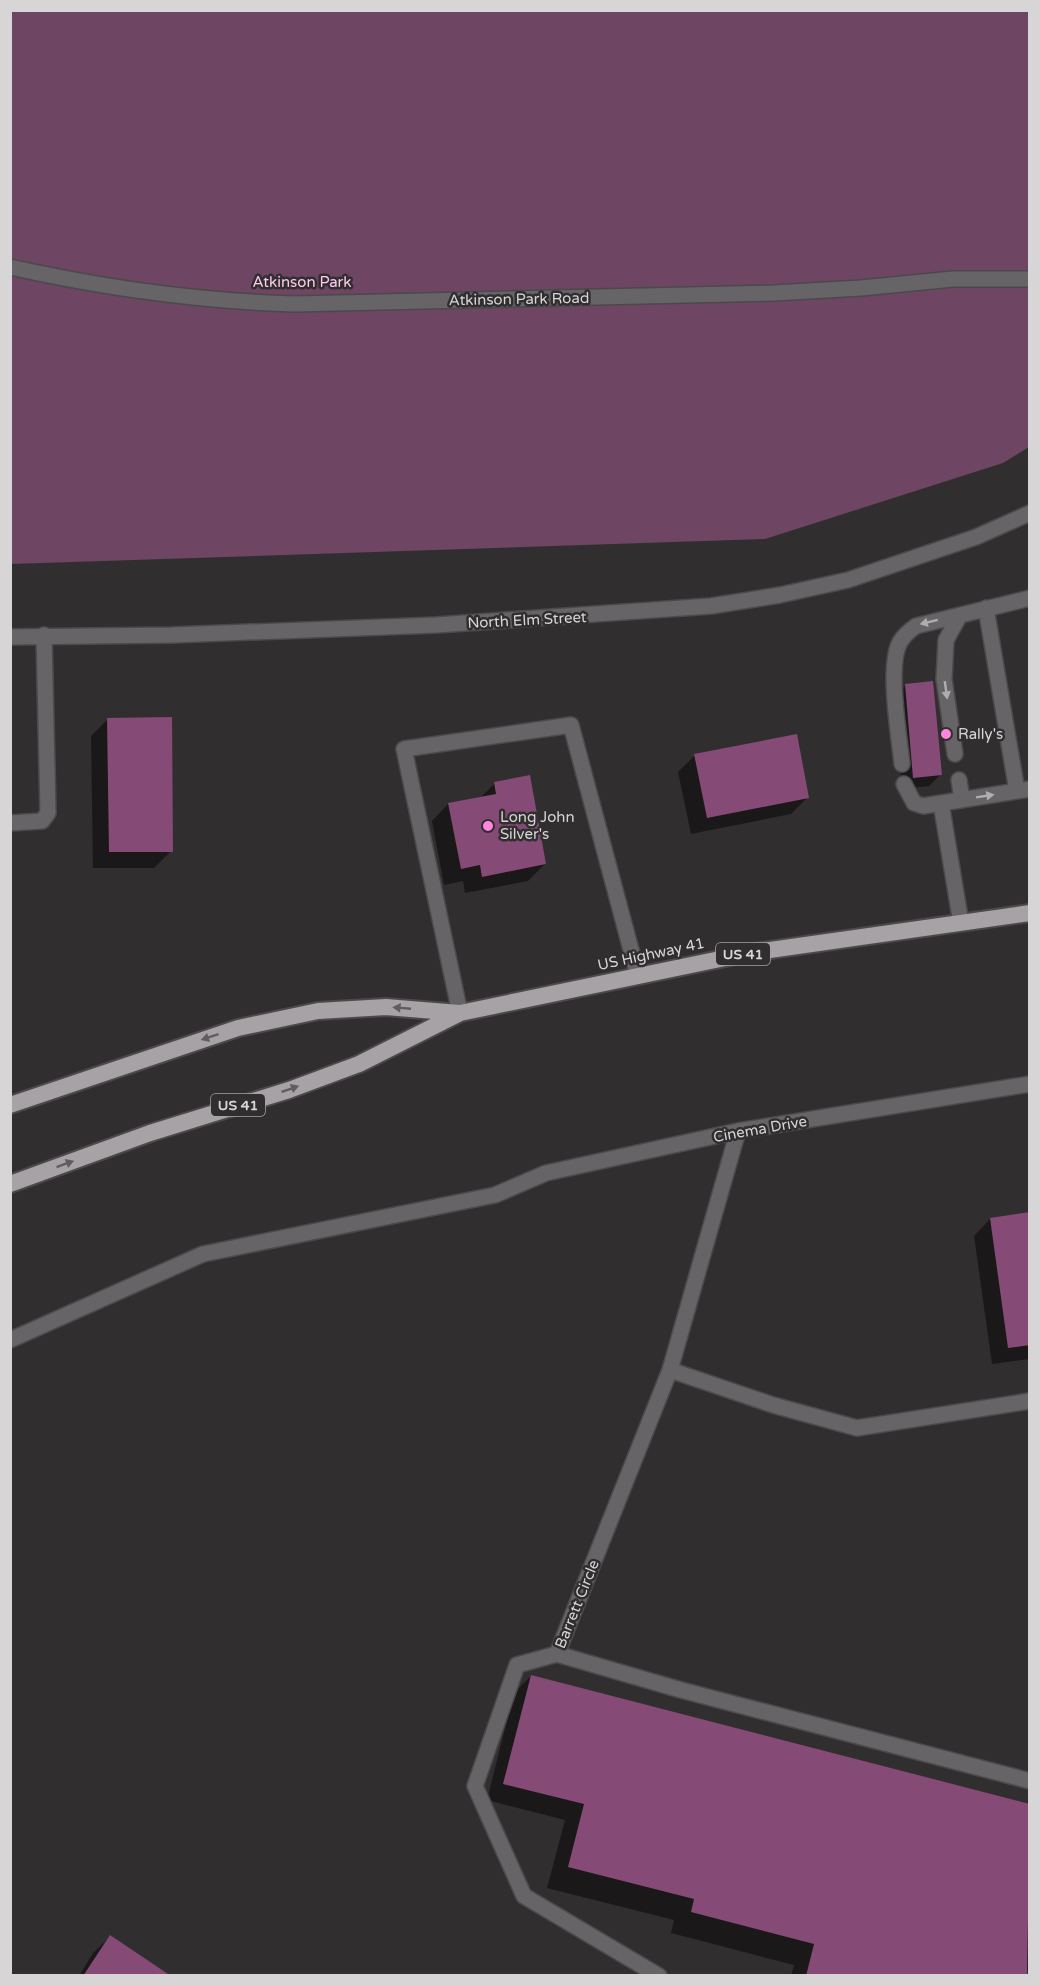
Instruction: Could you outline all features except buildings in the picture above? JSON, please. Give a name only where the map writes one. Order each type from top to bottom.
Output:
[{"type":"highway","name":"US Highway 41","points":[[460,1013],[749,952],[1029,913]]},
{"type":"highway","name":"US 41","points":[[10,1105],[238,1028],[318,1011],[386,1007],[460,1013]]},
{"type":"highway","name":"US 41","points":[[10,1184],[150,1133],[289,1090],[359,1064],[460,1013]]},
{"type":"street","name":"Atkinson Park Road","points":[[10,267],[79,282],[224,302],[294,304],[774,293],[861,288],[952,279],[1029,279]]},
{"type":"street","name":"North Elm Street","points":[[10,637],[172,635],[436,625],[711,606],[780,596],[848,580],[1028,519]]},
{"type":"street","points":[[902,764],[894,667],[898,644],[905,634],[916,626],[1029,598]]},
{"type":"street","points":[[904,784],[914,803],[923,806],[1023,790],[986,608]]},
{"type":"street","points":[[955,754],[944,679],[946,640],[960,615]]},
{"type":"street","points":[[10,823],[42,821],[48,813],[44,635]]},
{"type":"street","points":[[460,1013],[404,749],[571,724],[638,976]]},
{"type":"street","points":[[959,780],[962,800]]},
{"type":"street","points":[[942,803],[961,923]]},
{"type":"street","name":"Cinema Drive","points":[[10,1340],[203,1254],[495,1195],[546,1173],[738,1131],[1029,1084]]},
{"type":"street","name":"Barrett Circle","points":[[659,1976],[524,1896],[475,1786],[517,1665],[557,1654],[669,1370],[738,1131]]},
{"type":"street","points":[[669,1370],[773,1405],[857,1428],[1029,1401]]},
{"type":"street","points":[[557,1654],[681,1690],[1029,1781]]},
{"type":"green space","name":"Atkinson Park","points":[[10,11],[1029,11],[1029,447],[1003,463],[765,539],[11,564]]},
{"type":"place","name":"Rally's","points":[[946,734]]},
{"type":"place","name":"Long John Silver's","points":[[488,826]]}]
